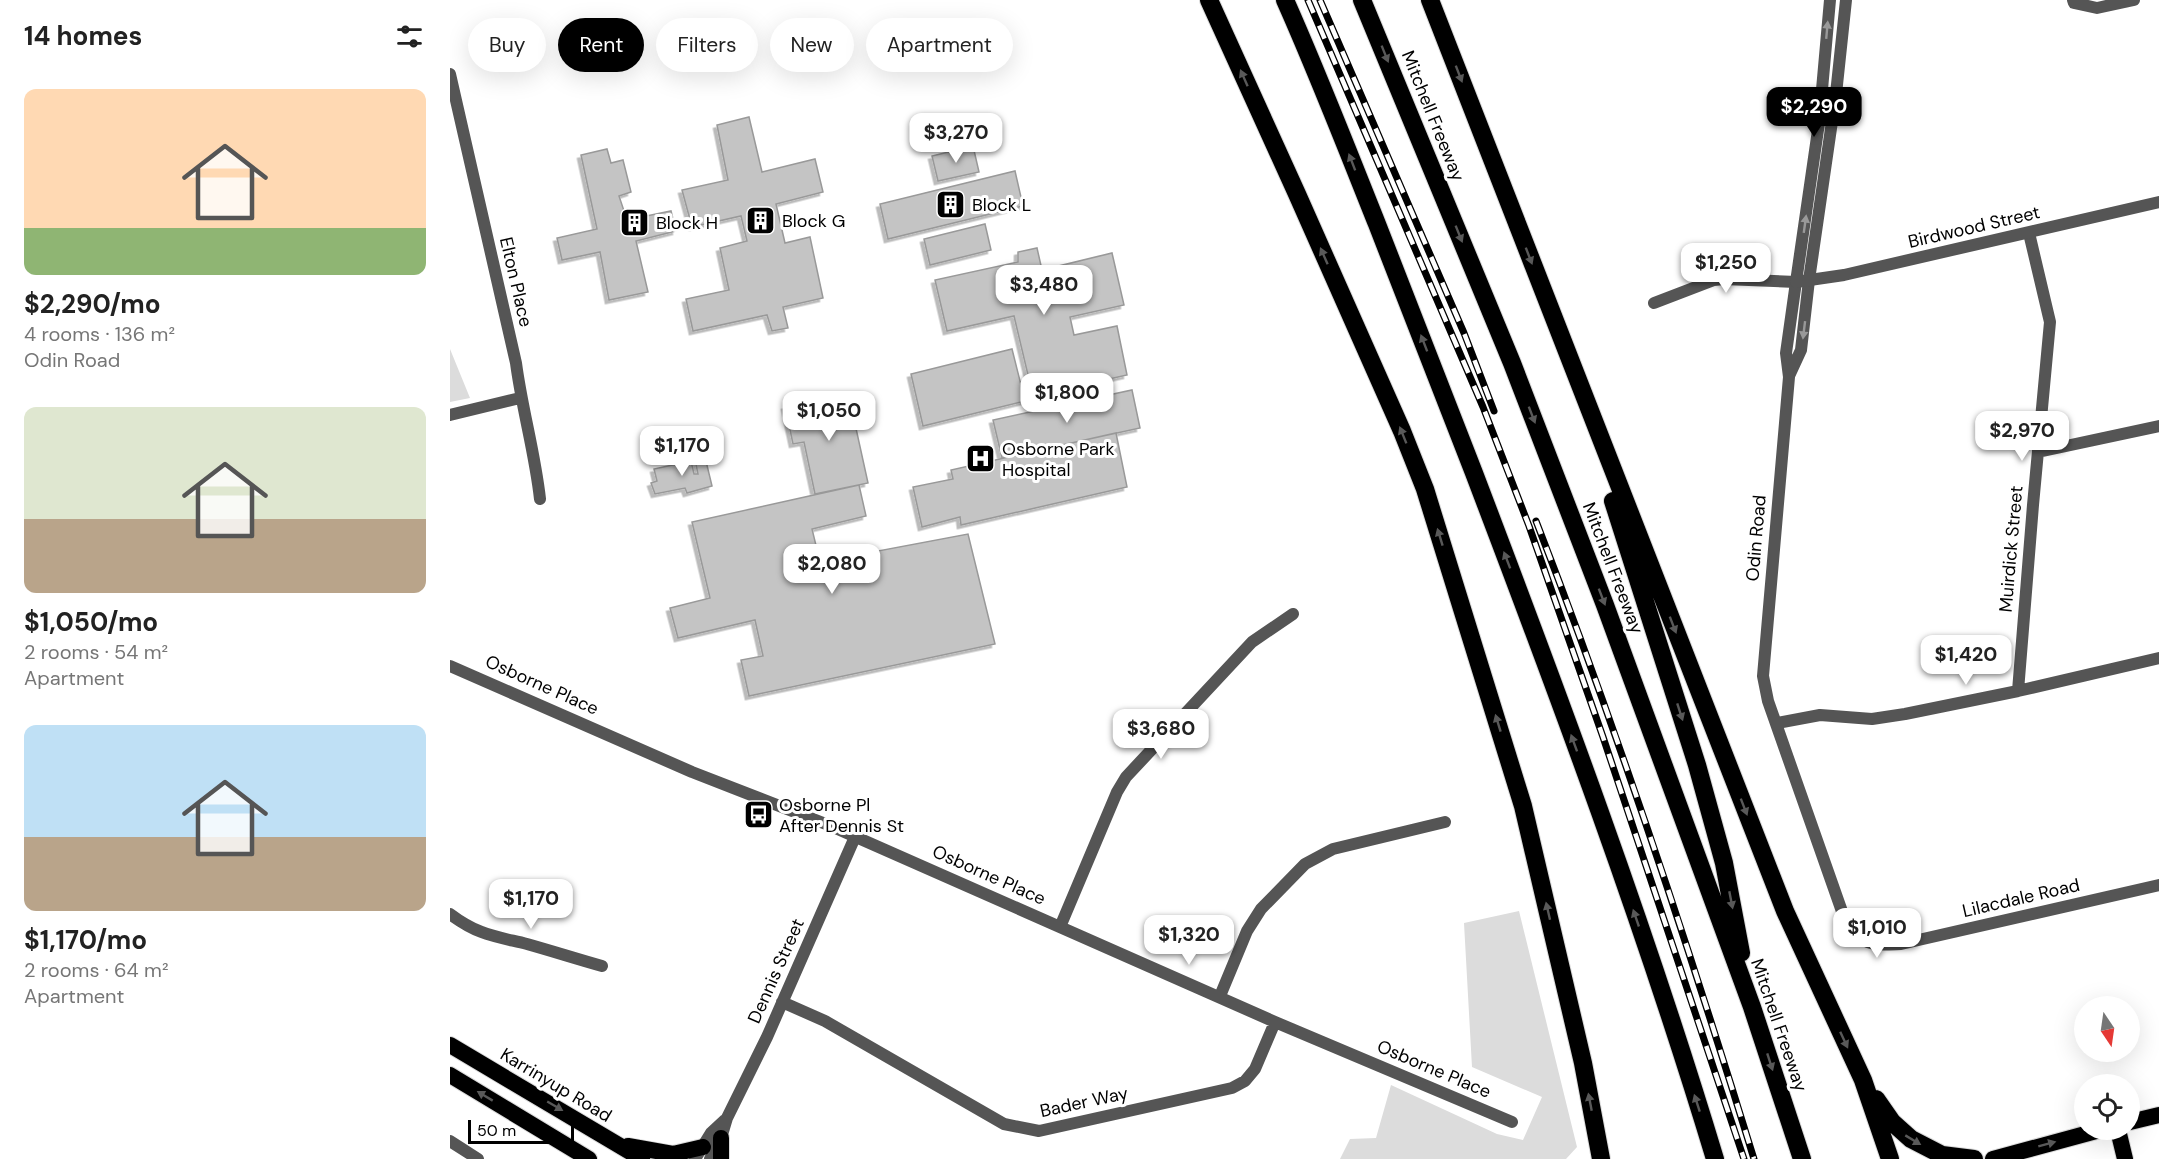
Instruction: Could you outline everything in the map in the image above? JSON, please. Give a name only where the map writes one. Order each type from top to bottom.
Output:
[{"type":"highway","points":[[1209,0],[1297,194],[1425,489],[1522,806],[1583,1063],[1601,1159]]},
{"type":"highway","points":[[1285,0],[1314,65],[1534,630],[1678,1041],[1715,1159]]},
{"type":"highway","name":"Mitchell Freeway","points":[[1362,0],[1512,363],[1588,561],[1752,1007],[1802,1159]]},
{"type":"highway","points":[[1430,0],[1785,910],[1863,1080],[1890,1159]]},
{"type":"highway","points":[[1560,336],[1700,776],[1724,863],[1752,1007]]},
{"type":"highway","name":"Karrinyup Road","points":[[450,1045],[642,1159]]},
{"type":"highway","points":[[450,1075],[589,1159]]},
{"type":"highway","points":[[1863,1080],[1892,1122],[1905,1135],[1942,1155],[1974,1159]]},
{"type":"highway","points":[[2140,1120],[2159,1115]]},
{"type":"highway","points":[[1993,1159],[2074,1137]]},
{"type":"highway","points":[[721,1138],[721,1159]]},
{"type":"highway","points":[[2120,1140],[2125,1159]]},
{"type":"highway","points":[[618,1145],[673,1154],[703,1155]]},
{"type":"street","name":"Odin Road","points":[[1768,701],[1763,676],[1789,377],[1786,353],[1819,123],[1830,0]]},
{"type":"street","name":"Odin Road","points":[[1789,377],[1801,350],[1836,94],[1846,0]]},
{"type":"street","points":[[2073,0],[2074,3],[2097,8],[2134,0]]},
{"type":"street","name":"Elton Place","points":[[450,74],[516,363],[520,398],[537,465],[540,499]]},
{"type":"street","name":"Birdwood Street","points":[[1654,303],[1714,280],[1796,282],[1844,275],[2159,202]]},
{"type":"street","name":"Muirdick Street","points":[[2018,691],[2050,322],[2029,233]]},
{"type":"street","points":[[450,415],[520,398]]},
{"type":"street","points":[[2038,452],[2159,426]]},
{"type":"street","points":[[1060,927],[1117,792],[1126,777],[1252,642],[1293,614]]},
{"type":"street","points":[[1777,723],[1820,715],[1872,719],[1905,714],[2018,691],[2159,658]]},
{"type":"street","name":"Osborne Place","points":[[450,666],[693,772],[855,837],[1275,1022],[1512,1122]]},
{"type":"street","name":"Lilacdale Road","points":[[1768,701],[1845,921],[1855,935],[1869,944],[1901,944],[2159,885]]},
{"type":"street","points":[[1220,996],[1247,931],[1260,909],[1305,864],[1333,849],[1445,822]]},
{"type":"street","name":"Dennis Street","points":[[703,1155],[721,1138],[727,1118],[782,1002],[855,837]]},
{"type":"street","points":[[450,914],[465,925],[490,936],[527,944],[602,966]]},
{"type":"street","name":"Bader Way","points":[[782,1002],[825,1021],[1004,1124],[1039,1131],[1232,1088],[1245,1081],[1256,1069],[1275,1022]]},
{"type":"street","name":"Dennis Street","points":[[703,1155],[711,1133],[727,1118]]},
{"type":"street","points":[[450,1140],[478,1159]]},
{"type":"shaded area","points":[[450,349],[470,398],[450,402]]},
{"type":"shaded area","points":[[1519,911],[1577,1147],[1566,1159],[1340,1159],[1350,1139],[1376,1138],[1391,1085],[1497,1134],[1523,1140],[1542,1097],[1472,1067],[1464,923]]},
{"type":"building","name":"Block G","points":[[749,117],[762,172],[815,159],[823,192],[776,204],[785,243],[810,237],[823,298],[783,307],[788,328],[772,331],[767,315],[693,331],[686,299],[729,290],[720,248],[747,241],[741,216],[692,227],[682,190],[728,180],[717,125]]},
{"type":"building","name":"Block L","points":[[973,146],[979,172],[938,181],[932,156]]},
{"type":"building","name":"Block H","points":[[607,149],[611,163],[623,160],[631,192],[619,196],[627,220],[671,211],[676,231],[636,241],[648,292],[609,300],[600,252],[562,260],[557,238],[597,229],[581,155]]},
{"type":"building","name":"Block L","points":[[1015,171],[1023,206],[888,239],[880,204]]},
{"type":"building","name":"Block L","points":[[985,224],[991,250],[930,265],[924,239]]},
{"type":"building","points":[[1037,248],[1042,270],[1112,253],[1124,305],[1070,317],[1074,335],[1117,326],[1127,375],[1033,396],[1014,316],[947,331],[935,280],[1018,262],[1018,252]]},
{"type":"building","points":[[1012,349],[1025,401],[923,426],[911,374]]},
{"type":"building","points":[[1132,390],[1140,428],[1002,458],[993,420]]},
{"type":"building","points":[[848,392],[868,483],[815,494],[804,442],[793,444],[785,406]]},
{"type":"building","points":[[1116,433],[1127,487],[961,525],[960,517],[922,527],[913,487],[953,479],[951,470]]},
{"type":"building","points":[[705,457],[712,486],[687,493],[685,488],[655,494],[651,483],[657,481],[654,469],[691,461],[694,474],[698,474],[695,460]]},
{"type":"building","points":[[859,485],[866,516],[812,529],[820,562],[968,534],[995,644],[749,696],[741,660],[763,656],[755,620],[678,638],[670,608],[710,598],[692,522]]},
{"type":"railway","points":[[1308,0],[1483,407],[1529,526],[1603,737],[1744,1159]]},
{"type":"railway","points":[[1320,0],[1464,333],[1494,411]]},
{"type":"railway","points":[[1536,521],[1651,838],[1754,1159]]},
{"type":"place","name":"Block L","points":[[951,205]]},
{"type":"place","name":"Block G","points":[[761,221]]},
{"type":"place","name":"Block H","points":[[635,223]]},
{"type":"place","name":"Osborne Park Hospital","points":[[981,459]]},
{"type":"place","name":"Osborne Pl After Dennis St","points":[[758,815]]}]
